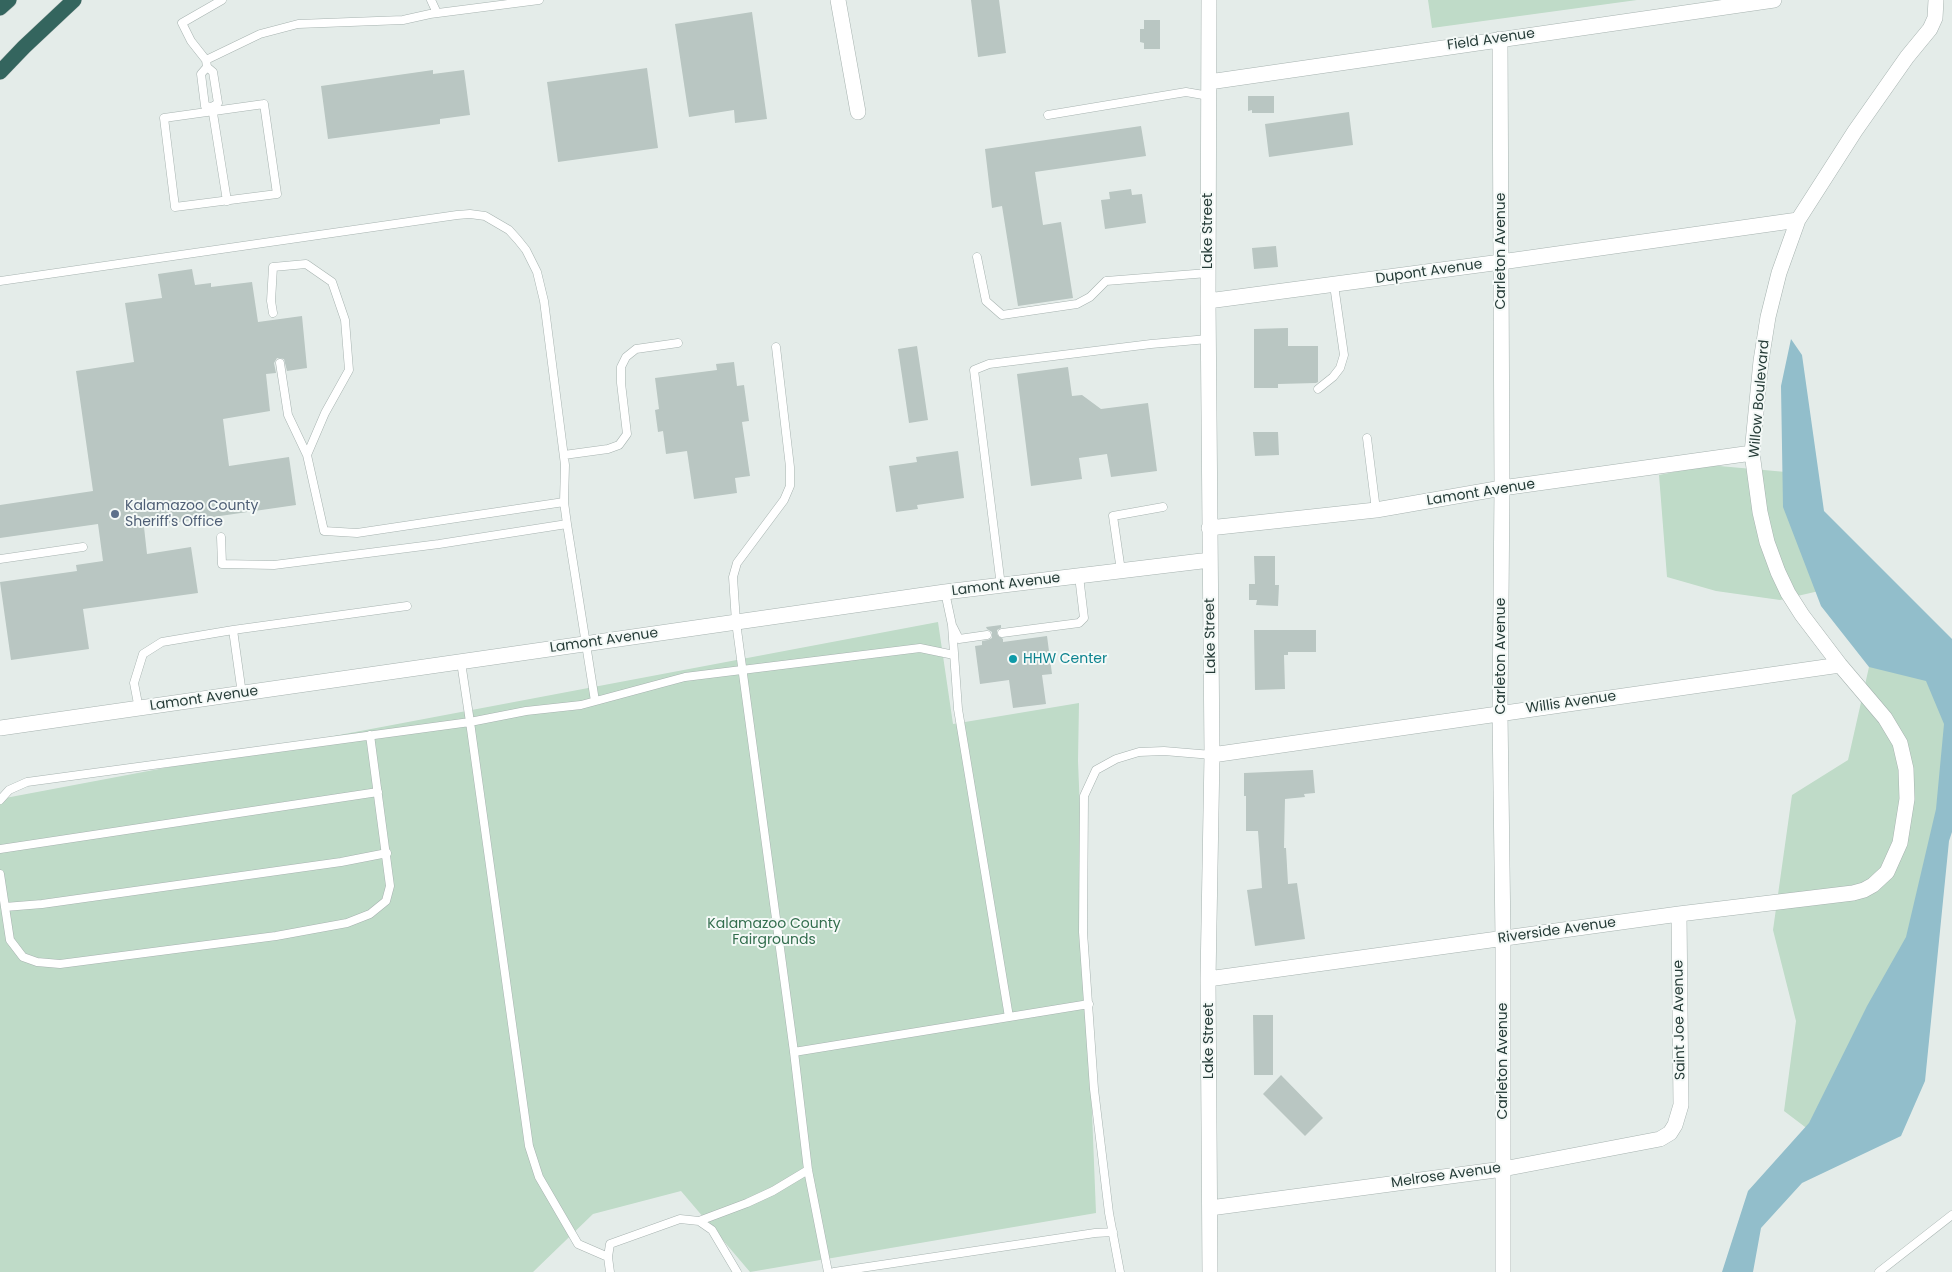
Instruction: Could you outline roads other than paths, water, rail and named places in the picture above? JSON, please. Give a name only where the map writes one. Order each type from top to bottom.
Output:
[{"type":"highway","points":[[0,8],[9,0]]},
{"type":"highway","points":[[0,72],[74,0]]},
{"type":"street","points":[[838,0],[858,112]]},
{"type":"street","name":"Lake Street","points":[[1209,0],[1208,339],[1212,755],[1208,979],[1210,1272]]},
{"type":"street","name":"Field Avenue","points":[[1209,89],[1500,39],[1774,0]]},
{"type":"street","name":"Willow Boulevard","points":[[1893,860],[1900,843],[1907,799],[1906,769],[1900,743],[1885,718],[1840,665],[1788,594],[1767,542],[1760,512],[1752,453],[1760,362],[1768,317],[1779,273],[1798,220],[1855,131],[1907,57],[1930,29],[1935,18],[1936,0]]},
{"type":"street","name":"Carleton Avenue","points":[[1500,39],[1502,488],[1500,713],[1503,939],[1503,1272]]},
{"type":"street","name":"Dupont Avenue","points":[[1208,301],[1798,220]]},
{"type":"street","name":"Lamont Avenue","points":[[1209,528],[1376,510],[1502,488],[1752,453]]},
{"type":"street","name":"Lamont Avenue","points":[[0,728],[945,592],[1210,560]]},
{"type":"street","name":"Willis Avenue","points":[[1212,755],[1840,665]]},
{"type":"street","name":"Riverside Avenue","points":[[1208,979],[1864,890],[1874,885],[1887,872],[1893,860]]},
{"type":"street","name":"Saint Joe Avenue","points":[[1675,1125],[1681,1105],[1680,914]]},
{"type":"street","name":"Melrose Avenue","points":[[1210,1208],[1504,1169],[1660,1140],[1670,1133],[1675,1125]]},
{"type":"lane","points":[[222,0],[182,23],[191,41],[213,72],[218,103],[213,109],[227,201]]},
{"type":"lane","points":[[431,0],[438,13]]},
{"type":"lane","points":[[213,109],[205,106],[201,74],[206,64],[260,34],[298,24],[403,20],[438,13],[539,0]]},
{"type":"lane","points":[[1048,115],[1209,89]]},
{"type":"lane","points":[[264,104],[277,194],[175,208],[164,118],[213,109],[264,104]]},
{"type":"lane","points":[[0,281],[456,215],[484,216],[509,230],[526,250],[538,272],[544,301],[564,455],[564,502],[595,701]]},
{"type":"lane","points":[[977,257],[986,301],[1002,315],[1077,304],[1090,297],[1106,281],[1208,273]]},
{"type":"lane","points":[[273,313],[271,301],[273,267],[306,264],[332,282],[345,320],[349,370],[325,413],[307,455]]},
{"type":"lane","points":[[1318,390],[1340,368],[1344,356],[1334,284]]},
{"type":"lane","points":[[1001,586],[974,370],[990,364],[1151,344],[1208,339]]},
{"type":"lane","points":[[564,455],[608,449],[619,445],[627,434],[621,367],[636,349],[678,342]]},
{"type":"lane","points":[[776,348],[790,467],[790,486],[784,500],[737,563],[733,577],[742,670],[794,1052],[808,1170],[828,1272]]},
{"type":"lane","points":[[280,363],[288,415],[307,455],[324,531],[357,533],[564,502]]},
{"type":"lane","points":[[1367,438],[1376,510]]},
{"type":"lane","points":[[1121,571],[1113,516],[1163,507]]},
{"type":"lane","points":[[221,537],[222,564],[274,564],[439,544],[567,524]]},
{"type":"lane","points":[[0,559],[83,547]]},
{"type":"lane","points":[[1002,633],[1079,623],[1084,618],[1079,576]]},
{"type":"lane","points":[[945,592],[952,625],[958,709],[1009,1017]]},
{"type":"lane","points":[[139,708],[134,683],[143,654],[162,642],[233,630],[407,606]]},
{"type":"lane","points":[[952,625],[959,639],[964,640],[987,635]]},
{"type":"lane","points":[[233,630],[242,694]]},
{"type":"lane","points":[[0,800],[9,790],[27,782],[470,722],[581,705],[685,677],[920,648],[954,655]]},
{"type":"lane","points":[[461,662],[529,1146],[539,1177],[578,1244],[608,1257]]},
{"type":"lane","points":[[0,874],[10,940],[23,957],[37,962],[60,964],[266,937],[347,923],[370,914],[386,901],[390,886],[370,735]]},
{"type":"lane","points":[[1120,1272],[1094,1089],[1083,932],[1084,796],[1096,770],[1116,759],[1139,752],[1164,751],[1212,755]]},
{"type":"lane","points":[[0,849],[378,792]]},
{"type":"lane","points":[[5,907],[42,904],[341,862],[387,853]]},
{"type":"lane","points":[[794,1052],[1089,1004]]},
{"type":"lane","points":[[699,1221],[773,1191],[808,1170]]},
{"type":"lane","points":[[1879,1272],[1952,1215]]},
{"type":"lane","points":[[610,1272],[608,1257],[610,1244],[680,1218],[699,1221],[712,1230],[737,1272]]},
{"type":"lane","points":[[834,1272],[1095,1233],[1113,1232]]},
{"type":"water","points":[[1791,339],[1802,355],[1824,511],[1952,639],[1952,832],[1949,841],[1925,1081],[1901,1136],[1802,1183],[1761,1228],[1753,1272],[1722,1272],[1748,1191],[1809,1123],[1867,1006],[1906,937],[1936,809],[1944,724],[1926,681],[1869,667],[1821,606],[1783,507],[1781,386]]},
{"type":"place","name":"Kalamazoo County Sheriff's Office","points":[[115,514]]},
{"type":"place","name":"HHW Center","points":[[1013,659]]},
{"type":"park label","name":"Kalamazoo County Fairgrounds","points":[[774,932]]}]
